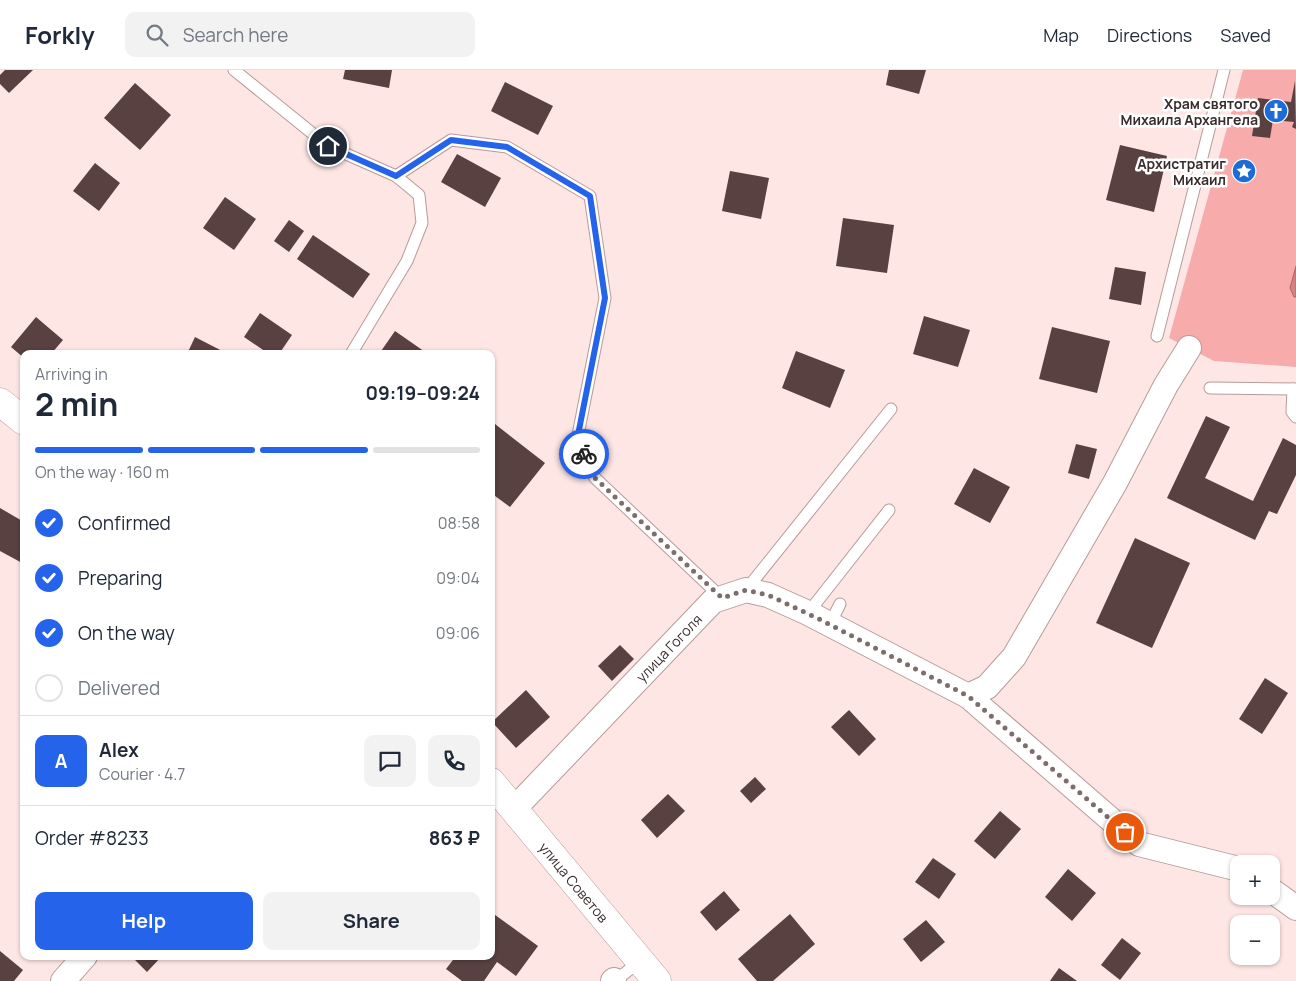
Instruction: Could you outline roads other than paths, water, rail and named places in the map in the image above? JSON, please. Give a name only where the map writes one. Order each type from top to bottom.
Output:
[{"type":"main road","points":[[0,402],[20,418]]},
{"type":"main road","name":"улица Советов","points":[[495,786],[515,808],[648,971]]},
{"type":"street","points":[[968,696],[987,687],[1014,657],[1115,483],[1166,386],[1189,348]]},
{"type":"street","name":"улица Гоголя","points":[[515,808],[713,601],[746,590]]},
{"type":"street","points":[[746,590],[768,595],[808,613],[835,614],[968,696],[1140,844],[1230,867]]},
{"type":"street","points":[[1280,896],[1296,908]]},
{"type":"street","points":[[63,981],[81,960]]},
{"type":"lane","points":[[234,70],[328,146],[396,176],[419,195],[422,223],[407,260],[353,350]]},
{"type":"lane","points":[[1157,336],[1224,70]]},
{"type":"lane","points":[[396,176],[451,140],[507,147],[590,196],[605,298],[577,440],[595,478],[722,598]]},
{"type":"lane","points":[[1210,388],[1294,389],[1292,412],[1296,417]]},
{"type":"lane","points":[[746,590],[892,409]]},
{"type":"lane","points":[[808,613],[889,510]]},
{"type":"lane","points":[[614,981],[648,971]]},
{"type":"place","name":"Храм святого Михаила Архангела","points":[[1276,111]]},
{"type":"place","name":"Архистратиг Михаил","points":[[1244,171]]}]
